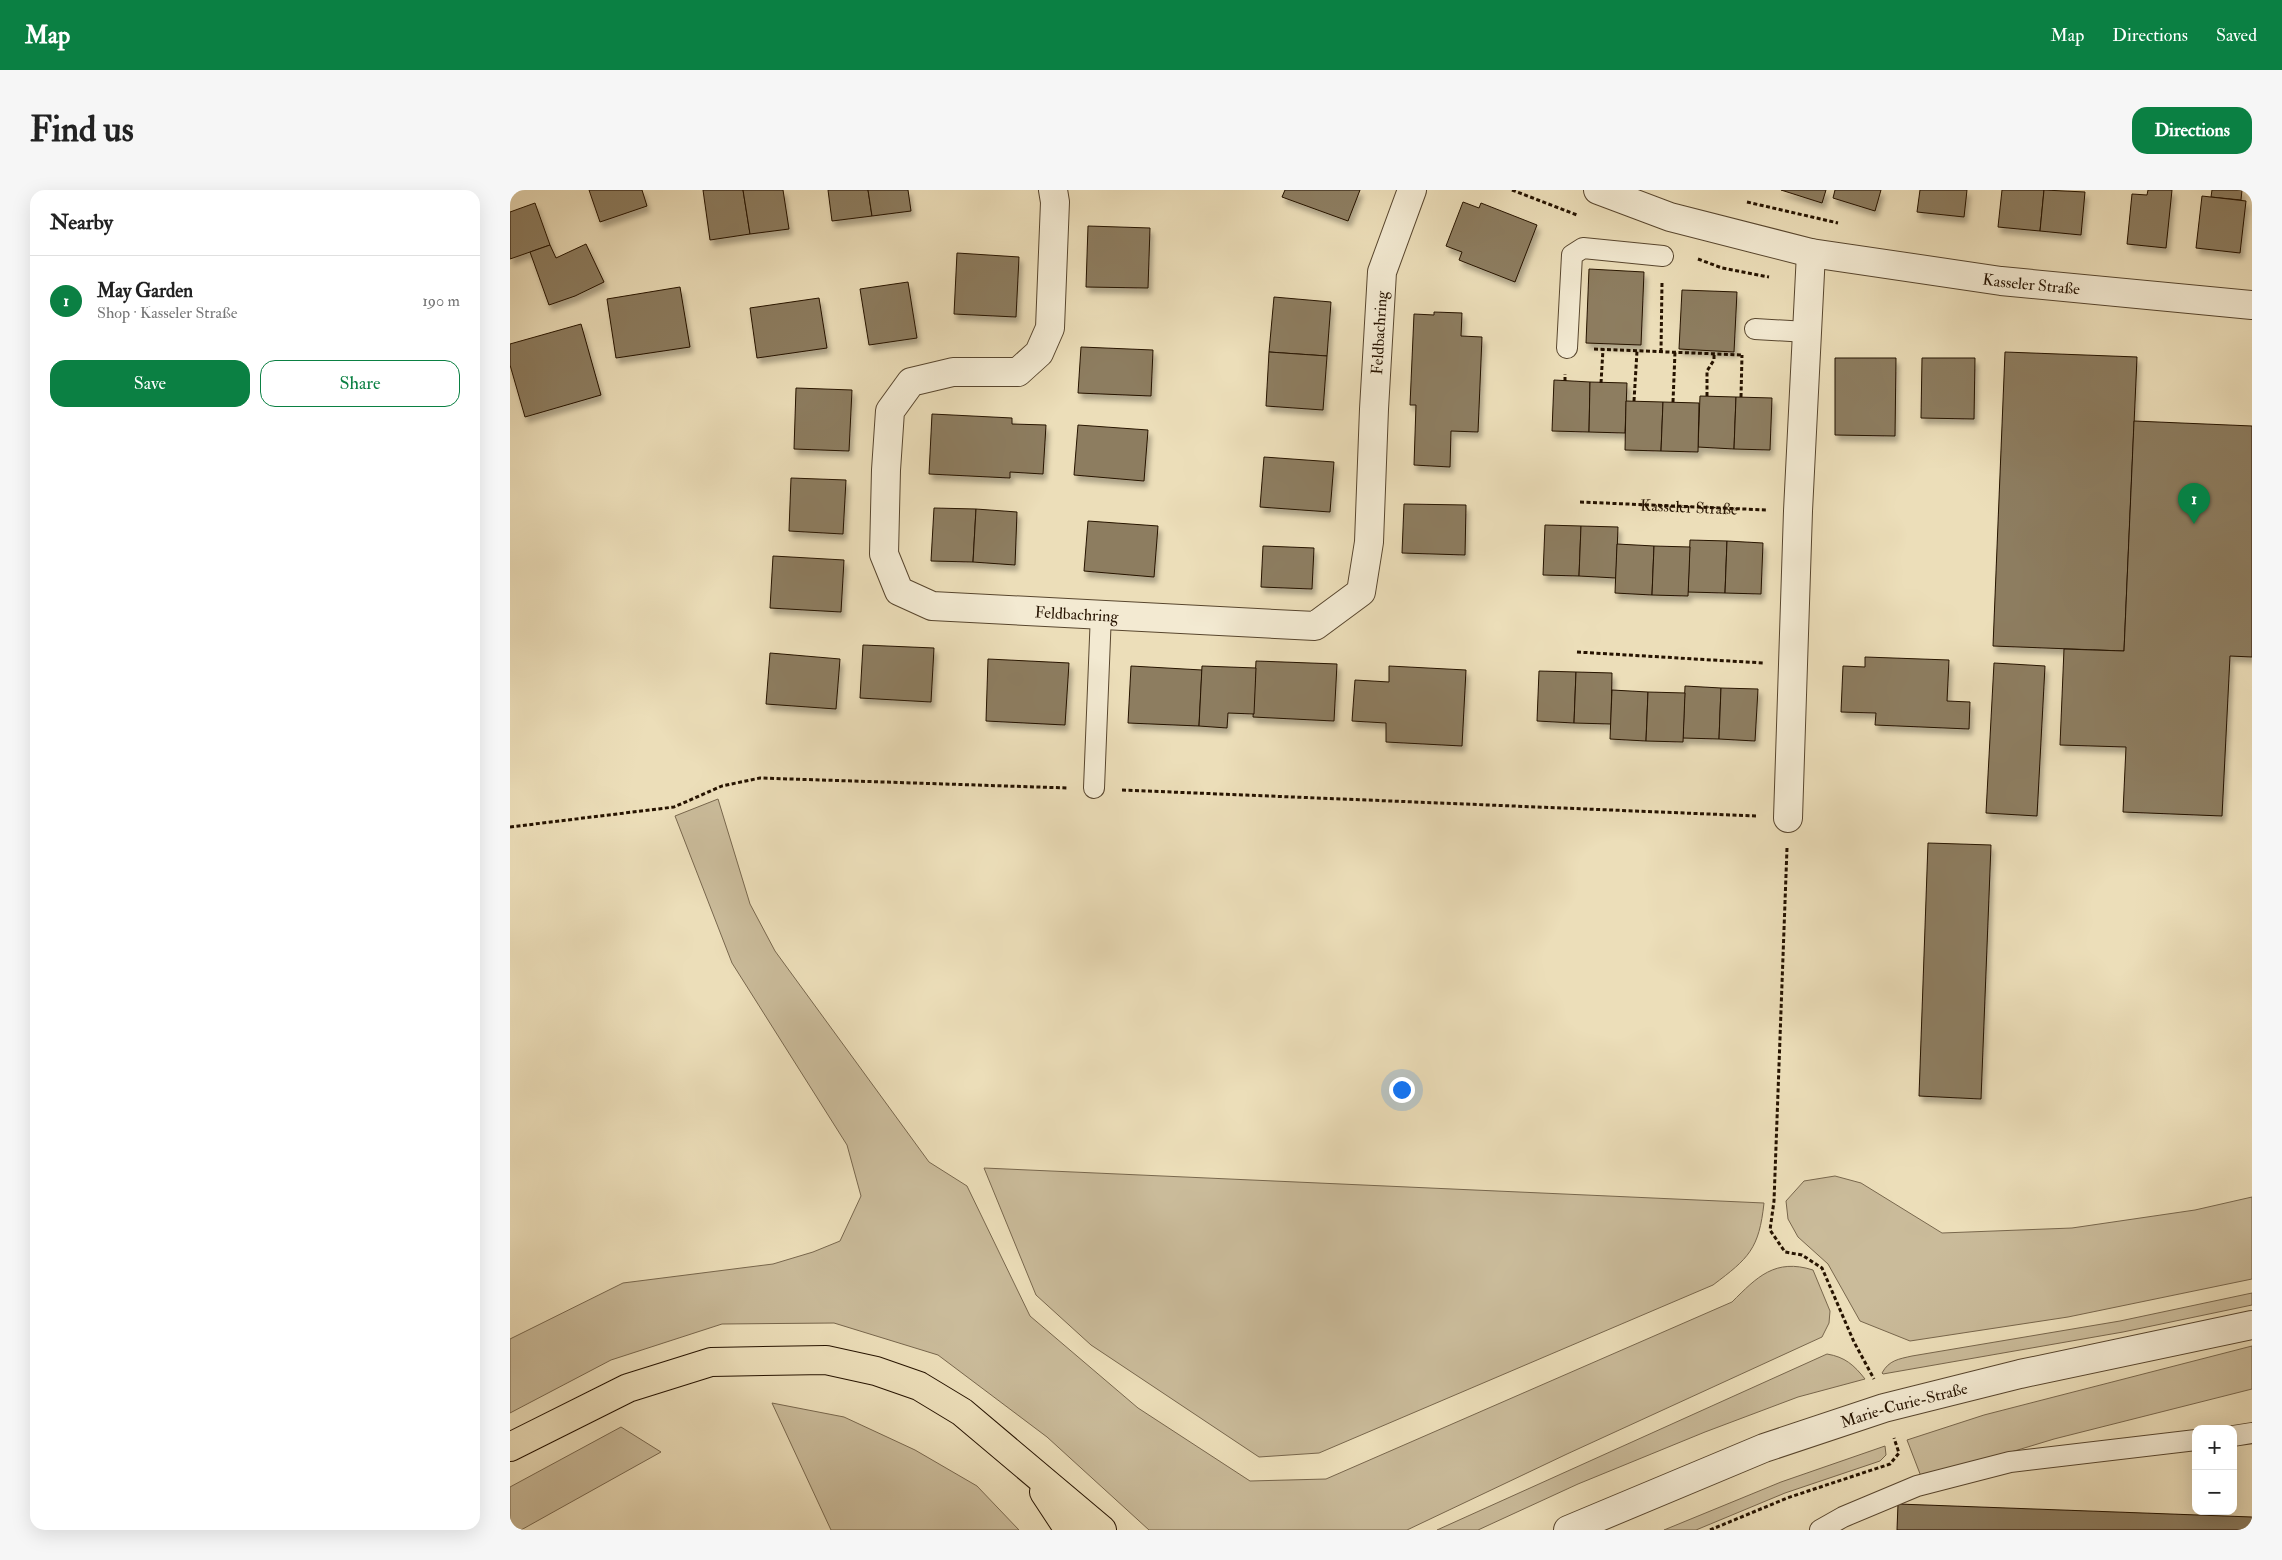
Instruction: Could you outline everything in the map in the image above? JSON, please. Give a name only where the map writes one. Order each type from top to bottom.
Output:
[{"type":"highway","points":[[510,1447],[628,1388],[711,1362],[826,1360],[876,1371],[919,1386],[962,1412],[1102,1530]]},
{"type":"highway","points":[[1026,1466],[1069,1530]]},
{"type":"street","name":"Feldbachring","points":[[1053,190],[1055,202],[1050,328],[1039,353],[1018,372],[953,372],[911,382],[890,411],[886,470],[884,554],[898,591],[932,606],[1101,613],[1315,626],[1361,592],[1369,542],[1382,272],[1412,190]]},
{"type":"street","name":"Kasseler Straße","points":[[1598,190],[1670,217],[1811,253],[2001,281],[2252,306]]},
{"type":"street","points":[[1788,818],[1798,511],[1811,253]]},
{"type":"street","name":"Marie-Curie-Straße","points":[[1568,1530],[1764,1448],[1884,1408],[2020,1374],[2252,1326]]},
{"type":"lane","points":[[1567,348],[1572,255],[1583,248],[1662,256]]},
{"type":"lane","points":[[1755,329],[1807,332]]},
{"type":"lane","points":[[1094,788],[1101,613]]},
{"type":"lane","points":[[2237,1435],[2252,1433]]},
{"type":"lane","points":[[1820,1530],[1843,1517],[1917,1486],[2010,1462],[2192,1440]]},
{"type":"path","points":[[1745,201],[1839,223]]},
{"type":"path","points":[[1565,381],[1567,348],[1752,355]]},
{"type":"path","points":[[1601,383],[1603,349]]},
{"type":"path","points":[[1634,401],[1637,351]]},
{"type":"path","points":[[1673,402],[1675,352]]},
{"type":"path","points":[[1707,396],[1707,371],[1714,360],[1714,354]]},
{"type":"path","points":[[1741,397],[1742,355]]},
{"type":"path","name":"Kasseler Straße","points":[[1580,502],[1798,511]]},
{"type":"path","points":[[1577,652],[1793,664]]},
{"type":"path","points":[[510,827],[674,806],[722,786],[760,778],[1094,788],[1788,818],[1774,1201],[1770,1230],[1785,1252],[1802,1255],[1822,1268],[1854,1342],[1872,1374],[1884,1408]]},
{"type":"path","points":[[1710,1530],[1787,1498],[1890,1464]]},
{"type":"shaded area","points":[[718,799],[750,904],[775,951],[929,1162],[967,1186],[1030,1316],[1138,1408],[1250,1481],[1326,1479],[1732,1302],[1759,1278],[1777,1268],[1788,1266],[1813,1270],[1830,1311],[1829,1323],[1822,1337],[1407,1530],[1149,1530],[1047,1437],[938,1355],[834,1323],[722,1324],[611,1360],[510,1413],[510,1339],[623,1283],[773,1264],[813,1252],[840,1241],[861,1196],[847,1145],[732,963],[675,816]]},
{"type":"shaded area","points":[[984,1168],[1764,1203],[1759,1231],[1750,1251],[1744,1259],[1713,1285],[1319,1453],[1259,1457],[1091,1345],[1036,1295]]},
{"type":"shaded area","points":[[1835,1176],[1861,1183],[1942,1233],[2072,1228],[2195,1210],[2252,1197],[2252,1279],[2068,1317],[1910,1341],[1860,1321],[1828,1264],[1798,1237],[1788,1219],[1786,1201],[1804,1181]]},
{"type":"shaded area","points":[[2252,1293],[2252,1305],[2123,1332],[1882,1373],[1891,1363],[1912,1356],[2120,1321]]},
{"type":"shaded area","points":[[2252,1346],[2252,1389],[2054,1439],[1922,1479],[1907,1440],[1984,1415]]},
{"type":"shaded area","points":[[1827,1354],[1849,1362],[1865,1379],[1798,1397],[1705,1432],[1578,1484],[1478,1530],[1437,1530]]},
{"type":"shaded area","points":[[772,1403],[844,1417],[915,1450],[977,1486],[1019,1530],[831,1530]]},
{"type":"shaded area","points":[[621,1427],[661,1452],[521,1530],[510,1530],[510,1487]]},
{"type":"shaded area","points":[[1885,1446],[1886,1455],[1880,1461],[1785,1493],[1696,1530],[1664,1530],[1781,1482]]},
{"type":"building","points":[[589,190],[642,190],[647,206],[600,222]]},
{"type":"building","points":[[703,190],[743,190],[750,234],[710,240]]},
{"type":"building","points":[[743,190],[783,190],[789,229],[750,234]]},
{"type":"building","points":[[828,190],[868,190],[872,216],[832,221]]},
{"type":"building","points":[[868,190],[908,190],[911,211],[872,216]]},
{"type":"building","points":[[1285,190],[1360,190],[1348,221],[1282,197]]},
{"type":"building","points":[[1781,190],[1826,190],[1822,203]]},
{"type":"building","points":[[1835,190],[1881,190],[1875,211],[1833,198]]},
{"type":"building","points":[[1920,190],[1967,190],[1964,217],[1917,212]]},
{"type":"building","points":[[2002,190],[2044,190],[2040,231],[1998,227]]},
{"type":"building","points":[[2044,190],[2085,192],[2081,235],[2040,231]]},
{"type":"building","points":[[2148,190],[2172,190],[2166,248],[2127,244],[2132,194],[2147,195]]},
{"type":"building","points":[[2212,190],[2242,190],[2241,200],[2211,197]]},
{"type":"building","points":[[2202,196],[2246,201],[2240,253],[2196,248]]},
{"type":"building","points":[[1463,202],[1479,208],[1481,203],[1537,225],[1515,282],[1459,260],[1462,252],[1446,246]]},
{"type":"building","points":[[535,203],[550,245],[510,259],[510,212]]},
{"type":"building","points":[[1088,226],[1150,228],[1148,288],[1086,287]]},
{"type":"building","points":[[586,244],[604,282],[575,296],[549,305],[530,252],[550,245],[556,258]]},
{"type":"building","points":[[957,253],[1019,257],[1016,317],[954,314]]},
{"type":"building","points":[[1589,269],[1644,272],[1641,345],[1586,343]]},
{"type":"building","points":[[908,282],[917,338],[869,345],[860,289]]},
{"type":"building","points":[[680,287],[690,347],[616,358],[607,299]]},
{"type":"building","points":[[1682,290],[1737,292],[1734,352],[1679,349]]},
{"type":"building","points":[[1274,297],[1331,302],[1327,356],[1269,352]]},
{"type":"building","points":[[819,298],[827,348],[757,358],[750,308]]},
{"type":"building","points":[[1434,312],[1462,313],[1461,336],[1482,337],[1478,432],[1451,431],[1450,467],[1414,465],[1416,405],[1410,405],[1414,314],[1434,315]]},
{"type":"building","points":[[581,324],[601,395],[525,417],[510,365],[510,344]]},
{"type":"building","points":[[1081,347],[1153,350],[1151,396],[1078,393]]},
{"type":"building","points":[[1269,352],[1327,356],[1323,410],[1266,406]]},
{"type":"building","points":[[2005,352],[2137,357],[2124,651],[1993,646]]},
{"type":"building","points":[[1835,358],[1896,358],[1895,436],[1835,435]]},
{"type":"building","points":[[1922,358],[1975,358],[1974,419],[1921,418]]},
{"type":"building","points":[[1554,380],[1590,382],[1589,432],[1552,431]]},
{"type":"building","points":[[1590,382],[1627,383],[1625,433],[1589,432]]},
{"type":"building","points":[[796,388],[852,390],[849,451],[794,449]]},
{"type":"building","points":[[1700,396],[1736,397],[1734,449],[1698,447]]},
{"type":"building","points":[[1736,397],[1772,398],[1770,450],[1734,449]]},
{"type":"building","points":[[1626,401],[1663,402],[1661,451],[1625,450]]},
{"type":"building","points":[[1663,402],[1699,403],[1698,452],[1661,451]]},
{"type":"building","points":[[932,414],[1012,418],[1012,424],[1046,425],[1043,474],[1010,472],[1010,478],[929,474]]},
{"type":"building","points":[[2134,421],[2252,426],[2252,657],[2230,656],[2222,816],[2123,812],[2126,747],[2060,745],[2064,649],[2124,651]]},
{"type":"building","points":[[1078,425],[1148,430],[1144,481],[1074,475]]},
{"type":"building","points":[[1264,457],[1334,462],[1330,512],[1260,507]]},
{"type":"building","points":[[791,478],[846,480],[843,534],[789,531]]},
{"type":"building","points":[[1404,504],[1466,505],[1465,555],[1402,553]]},
{"type":"building","points":[[934,508],[976,509],[973,562],[931,561]]},
{"type":"building","points":[[976,509],[1017,512],[1015,565],[973,562]]},
{"type":"building","points":[[1088,521],[1158,526],[1154,577],[1084,571]]},
{"type":"building","points":[[1545,525],[1581,526],[1579,576],[1543,575]]},
{"type":"building","points":[[1581,526],[1618,527],[1616,578],[1579,576]]},
{"type":"building","points":[[1690,540],[1727,541],[1725,593],[1688,592]]},
{"type":"building","points":[[1727,541],[1763,543],[1761,594],[1725,593]]},
{"type":"building","points":[[1617,544],[1654,546],[1652,595],[1615,593]]},
{"type":"building","points":[[1263,546],[1314,548],[1312,589],[1261,587]]},
{"type":"building","points":[[1654,546],[1690,547],[1688,596],[1652,595]]},
{"type":"building","points":[[773,556],[844,560],[841,612],[770,608]]},
{"type":"building","points":[[863,645],[934,648],[931,702],[860,698]]},
{"type":"building","points":[[770,653],[840,659],[836,709],[766,704]]},
{"type":"building","points":[[1865,657],[1949,660],[1947,701],[1970,702],[1969,729],[1875,725],[1876,713],[1841,712],[1843,666],[1865,667]]},
{"type":"building","points":[[988,659],[1069,663],[1065,725],[986,721]]},
{"type":"building","points":[[1256,661],[1337,664],[1334,721],[1253,717]]},
{"type":"building","points":[[1994,663],[2045,666],[2037,816],[1986,813]]},
{"type":"building","points":[[1131,666],[1202,670],[1199,726],[1128,723]]},
{"type":"building","points":[[1202,666],[1256,668],[1254,714],[1228,713],[1227,728],[1199,726]]},
{"type":"building","points":[[1389,666],[1466,670],[1462,746],[1386,742],[1386,723],[1352,721],[1355,680],[1389,682]]},
{"type":"building","points":[[1539,671],[1576,672],[1574,723],[1537,721]]},
{"type":"building","points":[[1576,672],[1612,673],[1611,724],[1574,723]]},
{"type":"building","points":[[1685,686],[1721,688],[1719,739],[1683,738]]},
{"type":"building","points":[[1721,688],[1758,689],[1755,741],[1719,739]]},
{"type":"building","points":[[1612,690],[1648,692],[1646,741],[1610,739]]},
{"type":"building","points":[[1648,692],[1685,693],[1683,742],[1646,741]]},
{"type":"building","points":[[1928,843],[1991,845],[1981,1099],[1919,1096]]},
{"type":"building","points":[[1898,1504],[2252,1517],[2252,1530],[1897,1530]]},
{"type":"place","name":"May Garden","points":[[2194,524]]}]
